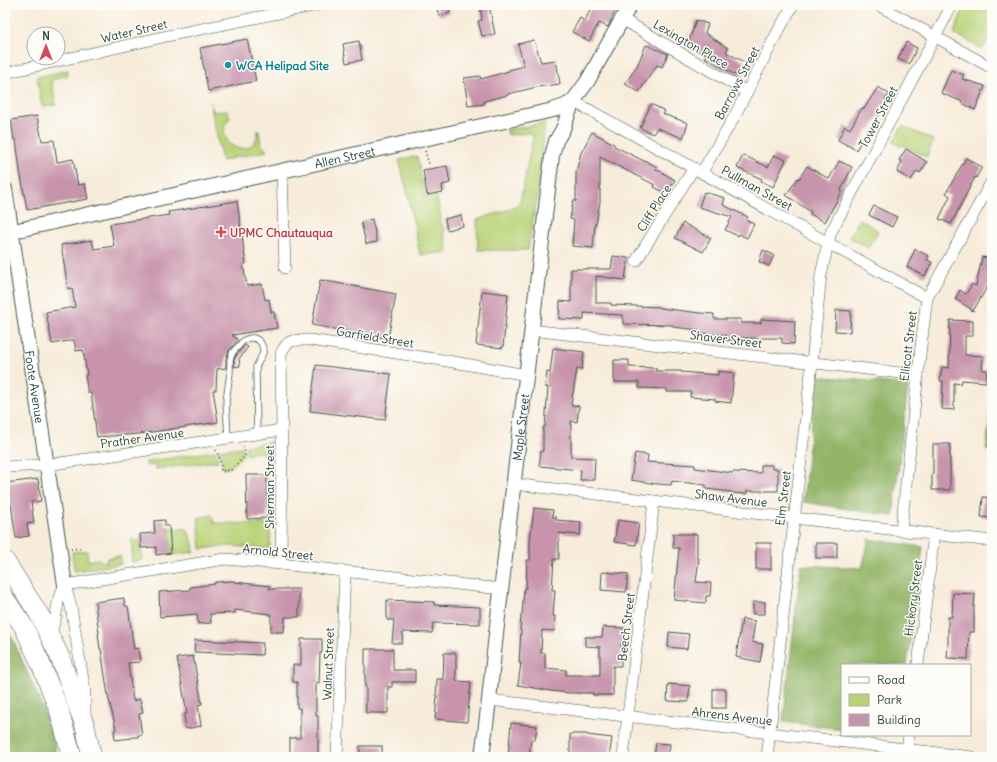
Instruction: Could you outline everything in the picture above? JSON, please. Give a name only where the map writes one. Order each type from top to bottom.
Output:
[{"type":"highway","name":"Foote Avenue","points":[[5,561],[40,616],[60,658],[85,726],[92,757]]},
{"type":"highway","points":[[5,599],[24,627],[40,662],[59,710],[72,757]]},
{"type":"street","name":"Water Street","points":[[5,73],[167,36],[317,5]]},
{"type":"street","name":"Allen Street","points":[[8,233],[553,110],[565,106],[573,101],[587,82],[630,5]]},
{"type":"street","name":"Barrows Street","points":[[698,170],[733,119],[793,5]]},
{"type":"street","points":[[878,5],[992,68]]},
{"type":"street","name":"Tower Street","points":[[828,242],[952,5]]},
{"type":"street","name":"Lexington Place","points":[[622,19],[747,92]]},
{"type":"street","name":"Pullman Street","points":[[573,101],[927,298]]},
{"type":"street","name":"Maple Street","points":[[482,757],[494,650],[496,589],[514,484],[552,156],[556,141],[563,129],[573,101]]},
{"type":"street","name":"Cliff Place","points":[[636,261],[698,170]]},
{"type":"street","points":[[282,171],[285,268]]},
{"type":"street","name":"Ellicott Street","points":[[901,530],[927,298],[992,181]]},
{"type":"street","name":"Foote Avenue","points":[[5,189],[8,233],[47,465],[65,585],[71,607],[85,692],[85,726]]},
{"type":"street","name":"Elm Street","points":[[767,757],[821,275],[828,242]]},
{"type":"street","name":"Shaver Street","points":[[532,330],[918,375]]},
{"type":"street","name":"Garfield Street","points":[[282,410],[282,354],[286,344],[293,340],[310,340],[442,360],[527,375]]},
{"type":"street","name":"Sherman Street","points":[[281,564],[282,410]]},
{"type":"street","name":"Prather Avenue","points":[[5,467],[47,465],[282,430]]},
{"type":"street","name":"Shaw Avenue","points":[[514,484],[992,541]]},
{"type":"street","name":"Beech Street","points":[[623,757],[654,501]]},
{"type":"street","name":"Hickory Street","points":[[918,664],[934,534]]},
{"type":"street","name":"Arnold Street","points":[[65,585],[226,559],[496,589]]},
{"type":"street","name":"Walnut Street","points":[[337,757],[345,572]]},
{"type":"street","name":"Foote Avenue","points":[[40,662],[55,620],[59,597],[65,585]]},
{"type":"street","name":"Ahrens Avenue","points":[[489,700],[972,757]]},
{"type":"street","points":[[907,749],[909,736]]},
{"type":"lane","points":[[228,438],[226,401],[230,373],[230,359],[233,352],[244,340],[250,338],[258,340],[263,348],[263,353],[256,367],[257,434]]},
{"type":"path","points":[[424,148],[429,164],[431,165]]},
{"type":"path","points":[[216,450],[220,460],[221,471],[230,470],[245,456],[244,446]]},
{"type":"path","points":[[70,549],[83,548]]},
{"type":"green space","points":[[963,5],[992,5],[992,35],[982,49],[954,33]]},
{"type":"green space","points":[[68,70],[68,75],[51,80],[56,105],[42,106],[37,77]]},
{"type":"green space","points":[[210,102],[214,112],[227,110],[230,118],[225,124],[225,133],[227,141],[232,146],[245,148],[251,146],[256,139],[258,130],[261,144],[267,151],[233,158],[232,156],[231,159],[222,161]]},
{"type":"green space","points":[[545,123],[537,202],[535,206],[528,250],[478,250],[477,220],[510,209],[520,202],[533,138],[531,133],[508,135],[507,130]]},
{"type":"green space","points":[[902,126],[933,140],[927,157],[903,145],[900,146],[893,142]]},
{"type":"green space","points":[[417,156],[425,197],[436,195],[448,252],[420,255],[399,160]]},
{"type":"green space","points":[[860,219],[878,231],[868,248],[849,237]]},
{"type":"green space","points":[[817,376],[908,385],[893,516],[803,502]]},
{"type":"green space","points":[[992,402],[992,450],[986,450]]},
{"type":"green space","points":[[271,442],[271,454],[255,452],[249,455],[246,454],[246,446]]},
{"type":"green space","points":[[241,447],[243,455],[230,468],[223,469],[222,460],[218,450]]},
{"type":"green space","points":[[215,451],[218,461],[156,469],[155,466],[146,465],[146,462]]},
{"type":"green space","points":[[212,515],[214,523],[270,524],[270,549],[230,546],[201,549],[198,518]]},
{"type":"green space","points":[[169,528],[188,530],[194,552],[172,555]]},
{"type":"green space","points":[[132,539],[139,541],[143,560],[132,562]]},
{"type":"green space","points":[[869,539],[923,547],[907,664],[841,664],[841,729],[783,722],[801,565],[862,568]]},
{"type":"green space","points":[[87,551],[88,561],[99,559],[100,561],[106,562],[107,558],[120,556],[121,564],[75,571],[72,552]]},
{"type":"green space","points":[[5,627],[12,637],[44,711],[58,757],[5,757]]},
{"type":"building","points":[[436,5],[448,5],[450,13],[439,16]]},
{"type":"building","points":[[480,5],[489,5],[495,34],[482,36],[478,21],[482,20]]},
{"type":"building","points":[[592,5],[608,5],[616,9],[608,27],[599,23],[589,41],[572,32],[580,18],[585,21]]},
{"type":"building","points":[[696,20],[708,24],[705,33],[728,48],[726,52],[746,63],[739,77],[705,58],[708,54],[687,47]]},
{"type":"building","name":"WCA Helipad Site","points":[[247,39],[256,81],[208,91],[200,48]]},
{"type":"building","points":[[534,40],[541,62],[556,60],[560,84],[537,87],[484,101],[484,104],[468,106],[464,78],[480,76],[481,79],[524,66],[518,44]]},
{"type":"building","points":[[359,41],[362,60],[346,63],[343,44]]},
{"type":"building","points":[[906,42],[917,48],[909,64],[898,59]]},
{"type":"building","points":[[646,45],[668,54],[662,67],[657,65],[639,92],[625,84],[637,66]]},
{"type":"building","points":[[951,70],[964,75],[962,79],[985,86],[975,110],[962,103],[963,102],[941,93]]},
{"type":"building","points":[[878,87],[889,94],[885,100],[889,102],[883,112],[881,111],[871,130],[869,128],[856,150],[838,140],[845,126],[850,129],[862,108],[864,109]]},
{"type":"building","points":[[651,104],[665,111],[663,114],[688,123],[683,138],[657,128],[653,134],[640,128]]},
{"type":"building","points":[[37,116],[42,141],[54,140],[57,162],[73,159],[78,185],[85,184],[88,199],[27,210],[16,140],[14,140],[11,120]]},
{"type":"building","points":[[592,132],[614,144],[614,146],[657,167],[656,169],[675,180],[667,194],[654,187],[655,185],[600,157],[600,202],[596,224],[595,223],[593,248],[572,246],[574,220],[570,219],[573,201],[576,201],[576,172],[581,153]]},
{"type":"building","points":[[906,149],[927,162],[920,173],[917,171],[911,180],[897,172],[902,162],[899,160]]},
{"type":"building","points":[[743,155],[768,167],[774,155],[786,160],[773,187],[761,181],[762,179],[737,168]]},
{"type":"building","points":[[966,158],[982,167],[976,178],[975,177],[951,224],[939,219],[950,196],[946,193]]},
{"type":"building","points":[[839,161],[852,167],[841,190],[842,191],[825,222],[810,214],[811,212],[786,195],[807,166],[829,179]]},
{"type":"building","points":[[447,166],[450,183],[442,185],[443,192],[427,195],[423,170]]},
{"type":"building","points":[[704,192],[725,198],[723,205],[748,217],[746,220],[754,224],[747,238],[725,230],[732,217],[699,207]]},
{"type":"building","points":[[237,201],[246,264],[243,264],[247,286],[262,284],[265,300],[269,299],[271,312],[274,312],[277,328],[232,335],[238,340],[229,350],[226,359],[226,368],[217,369],[216,390],[213,390],[218,422],[139,434],[97,437],[91,393],[88,393],[85,376],[87,375],[83,350],[76,351],[74,340],[52,344],[46,312],[75,307],[72,288],[68,289],[61,245],[92,240],[94,249],[114,246],[110,224],[169,215],[168,212]]},
{"type":"building","points":[[874,206],[897,217],[892,227],[869,215]]},
{"type":"building","points":[[461,215],[463,226],[447,230],[445,219]]},
{"type":"building","points":[[372,219],[377,242],[366,244],[361,222]]},
{"type":"building","points":[[683,223],[711,238],[703,252],[675,238]]},
{"type":"building","points":[[915,249],[929,256],[927,260],[932,262],[925,276],[907,267]]},
{"type":"building","points":[[763,250],[774,255],[769,266],[759,262]]},
{"type":"building","points":[[613,256],[628,258],[625,280],[596,276],[596,303],[660,307],[714,314],[714,319],[741,319],[741,323],[761,323],[761,319],[795,321],[794,344],[782,343],[782,338],[741,338],[741,340],[726,340],[726,335],[699,333],[699,330],[673,327],[673,325],[623,324],[623,315],[584,313],[584,320],[559,319],[560,301],[571,302],[571,269],[611,269]]},
{"type":"building","points":[[982,257],[992,259],[992,284],[989,284],[973,311],[955,299],[960,290],[966,294],[972,284],[976,286]]},
{"type":"building","points":[[320,280],[396,294],[388,339],[312,325]]},
{"type":"building","points":[[482,291],[508,294],[503,348],[476,345]]},
{"type":"building","points":[[836,310],[851,311],[850,332],[835,331]]},
{"type":"building","points":[[950,320],[973,321],[973,336],[965,336],[965,355],[983,356],[982,370],[987,370],[986,382],[962,380],[961,384],[954,383],[954,410],[942,409],[943,381],[940,381],[942,367],[949,368]]},
{"type":"building","points":[[245,345],[248,347],[239,359],[240,366],[234,367],[234,360],[237,354]]},
{"type":"building","points":[[553,348],[584,352],[582,369],[577,369],[571,405],[579,406],[577,422],[571,421],[571,457],[595,458],[594,480],[580,480],[581,470],[539,466],[541,451],[543,451],[543,427],[545,427],[548,387],[545,387],[547,372],[550,373]]},
{"type":"building","points":[[614,360],[629,360],[629,367],[656,368],[656,371],[681,371],[718,375],[718,371],[734,373],[731,403],[715,401],[715,399],[690,397],[691,392],[667,392],[667,389],[639,388],[639,382],[614,382]]},
{"type":"building","points":[[316,365],[391,374],[385,420],[310,411]]},
{"type":"building","points":[[933,444],[950,444],[950,490],[932,490]]},
{"type":"building","points":[[635,453],[648,455],[647,462],[695,465],[695,468],[733,473],[761,473],[761,465],[772,465],[772,469],[778,469],[778,491],[747,491],[746,494],[732,493],[706,489],[706,485],[672,481],[671,485],[631,480]]},
{"type":"building","points":[[246,475],[267,475],[267,518],[247,519]]},
{"type":"building","points":[[38,479],[41,501],[31,502],[34,523],[27,524],[29,536],[16,538],[6,483]]},
{"type":"building","points":[[983,497],[992,498],[992,518],[981,517]]},
{"type":"building","points":[[534,508],[553,510],[552,517],[556,517],[556,520],[581,522],[580,535],[559,533],[559,559],[554,559],[552,590],[555,590],[553,616],[555,616],[554,631],[542,630],[541,653],[545,653],[545,668],[566,670],[566,675],[600,675],[600,647],[585,646],[585,637],[602,637],[603,627],[624,628],[623,643],[621,643],[621,666],[613,666],[613,695],[593,695],[593,693],[551,691],[518,685],[521,663],[519,663],[521,615],[524,588],[526,588],[527,560],[530,560],[530,540]]},
{"type":"building","points":[[165,520],[165,526],[169,526],[171,553],[156,555],[156,547],[141,548],[140,534],[155,533],[154,521]]},
{"type":"building","points":[[618,520],[639,523],[636,545],[614,542]]},
{"type":"building","points":[[673,534],[697,534],[697,557],[699,558],[696,582],[711,583],[710,596],[706,596],[706,603],[674,600],[679,548],[673,548]]},
{"type":"building","points":[[756,543],[771,543],[771,569],[756,569]]},
{"type":"building","points":[[816,543],[837,543],[837,558],[816,558]]},
{"type":"building","points":[[602,572],[628,574],[626,592],[601,590]]},
{"type":"building","points":[[234,581],[270,586],[269,589],[299,589],[299,617],[285,617],[284,632],[271,632],[271,614],[235,610],[235,613],[210,614],[211,623],[198,624],[197,614],[160,617],[159,592],[190,590],[190,587],[215,584],[215,582]]},
{"type":"building","points":[[953,593],[975,594],[974,632],[969,632],[968,659],[947,658],[948,617],[952,617]]},
{"type":"building","points":[[124,598],[125,606],[128,606],[134,649],[138,648],[140,662],[128,663],[133,701],[140,699],[143,713],[139,714],[142,735],[138,735],[138,737],[115,740],[114,730],[116,729],[108,696],[100,649],[95,602]]},
{"type":"building","points":[[387,600],[434,602],[434,605],[480,607],[480,624],[433,623],[432,633],[403,632],[402,643],[392,643],[394,620],[387,620]]},
{"type":"building","points":[[753,602],[765,602],[765,614],[753,614]]},
{"type":"building","points":[[742,619],[755,621],[752,642],[763,644],[760,662],[736,657]]},
{"type":"building","points":[[669,632],[689,634],[687,649],[668,647]]},
{"type":"building","points":[[301,639],[322,639],[319,683],[316,683],[318,757],[290,757],[290,738],[300,738],[300,708],[297,708],[297,682],[293,682],[293,665],[301,665]]},
{"type":"building","points":[[195,640],[263,643],[262,655],[194,652]]},
{"type":"building","points":[[365,649],[393,649],[393,670],[415,670],[415,682],[392,682],[392,687],[388,687],[388,713],[366,713]]},
{"type":"building","points":[[444,653],[456,653],[456,681],[471,682],[467,722],[435,719],[437,679],[443,679]]},
{"type":"building","points":[[193,656],[202,704],[198,705],[201,726],[186,729],[184,714],[187,714],[177,658]]},
{"type":"building","points":[[668,684],[690,686],[688,702],[667,701]]},
{"type":"building","points":[[713,689],[726,689],[726,708],[713,708]]},
{"type":"building","points":[[511,723],[537,726],[535,740],[531,740],[529,757],[508,757]]},
{"type":"building","points":[[570,734],[587,734],[612,738],[609,757],[570,757]]},
{"type":"building","points":[[656,743],[670,744],[668,757],[654,757]]},
{"type":"building","points":[[360,746],[382,746],[382,757],[360,757]]},
{"type":"place","name":"WCA Helipad Site","points":[[228,65]]},
{"type":"place","name":"UPMC Chautauqua","points":[[221,232]]}]
